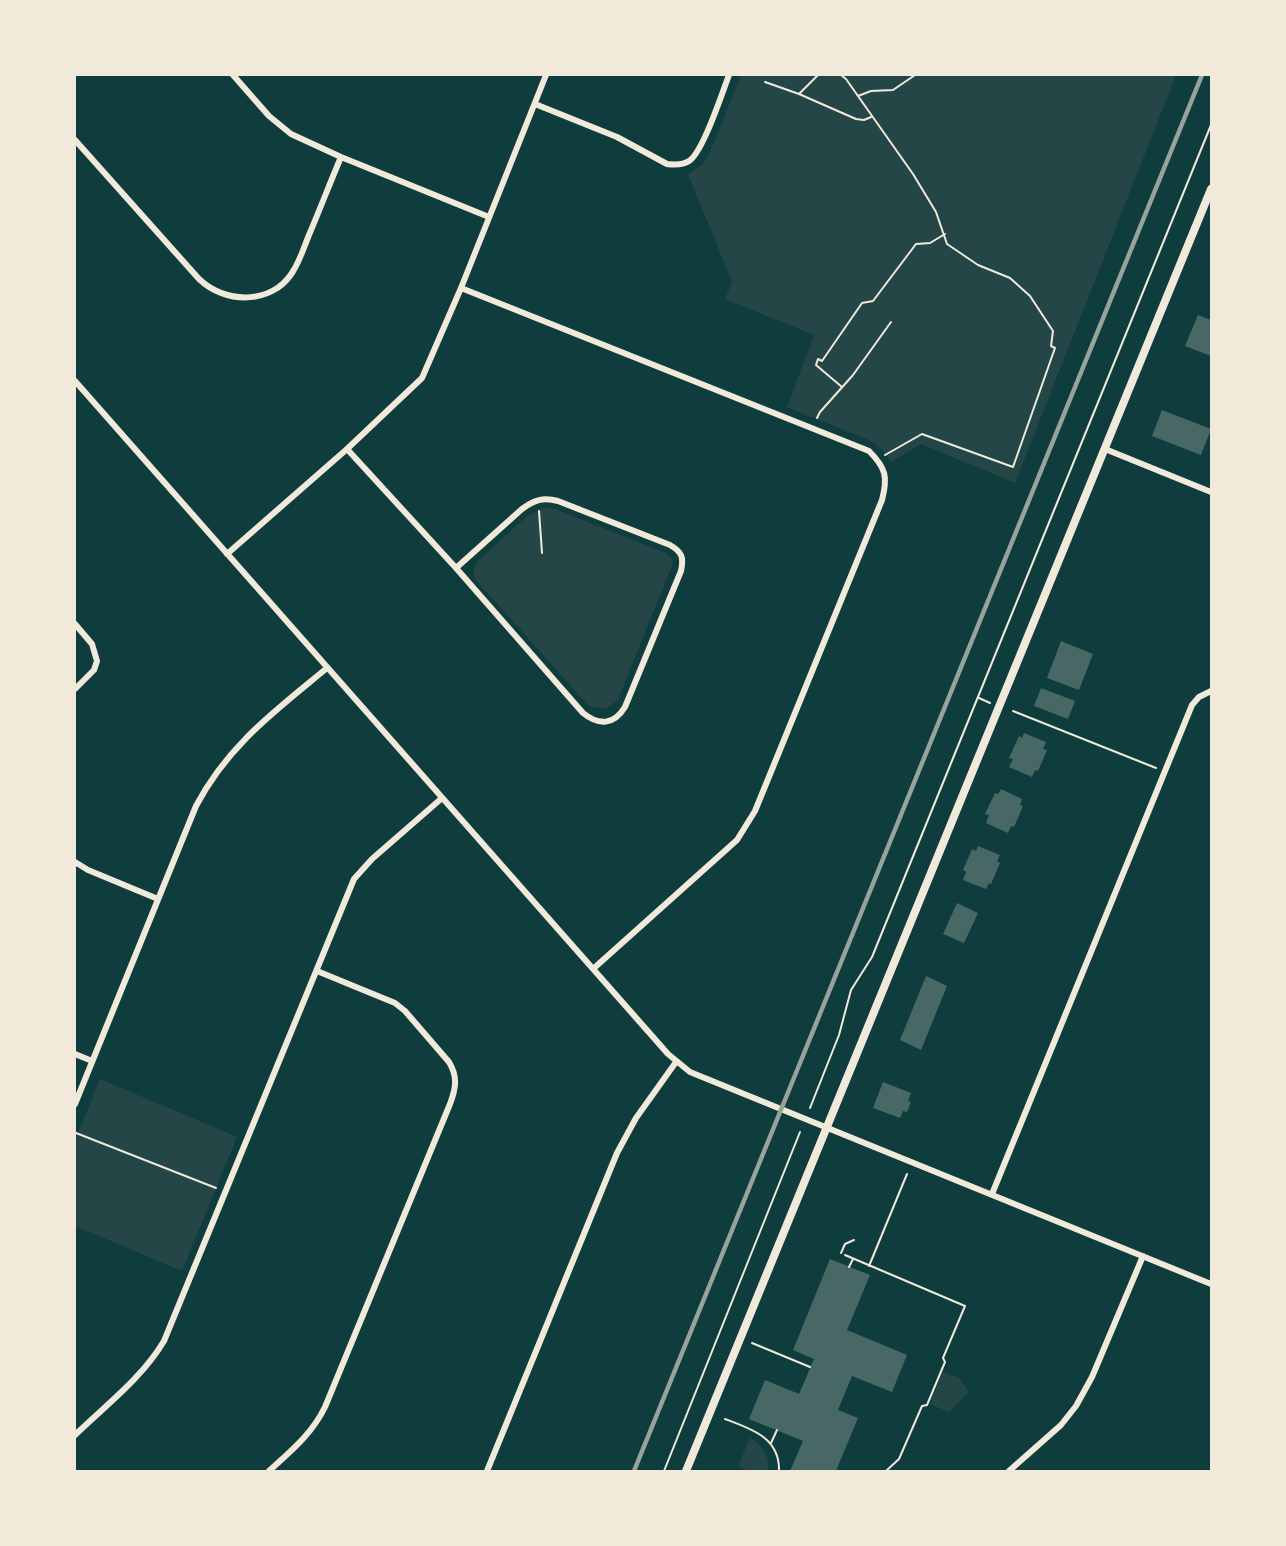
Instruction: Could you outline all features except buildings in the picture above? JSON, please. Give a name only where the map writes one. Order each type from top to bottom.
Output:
[{"type":"street","points":[[233,75],[280,126],[304,141],[489,217]]},
{"type":"street","points":[[227,554],[422,378],[461,288],[546,75]]},
{"type":"street","points":[[535,104],[617,137],[667,164],[674,165],[689,161],[699,149],[729,75]]},
{"type":"street","points":[[75,140],[199,279],[213,290],[240,298],[249,298],[269,292],[292,274],[341,157]]},
{"type":"street","points":[[686,1471],[1211,189]]},
{"type":"street","points":[[461,288],[869,451],[884,472],[886,484],[882,500],[755,811],[746,828],[737,840],[593,969]]},
{"type":"street","points":[[75,381],[676,1062],[690,1072],[1211,1284]]},
{"type":"street","points":[[347,448],[583,712],[599,722],[608,722],[616,718],[625,706],[681,571],[683,556],[679,550],[670,545],[558,501],[543,499],[530,503],[522,509],[456,568]]},
{"type":"street","points":[[1105,449],[1211,492]]},
{"type":"street","points":[[75,624],[92,644],[97,661],[94,670],[75,689]]},
{"type":"street","points":[[75,1104],[196,806],[219,767],[247,736],[327,668]]},
{"type":"street","points":[[992,1194],[1192,705],[1199,697],[1211,691]]},
{"type":"street","points":[[75,1435],[144,1370],[164,1341],[350,888],[360,872],[442,798]]},
{"type":"street","points":[[75,862],[88,870],[158,899]]},
{"type":"street","points":[[269,1471],[304,1440],[314,1428],[325,1407],[446,1114],[456,1081],[454,1070],[449,1062],[401,1007],[316,970]]},
{"type":"street","points":[[75,1054],[92,1061]]},
{"type":"street","points":[[487,1471],[617,1153],[636,1118],[676,1062]]},
{"type":"street","points":[[1009,1471],[1061,1425],[1076,1406],[1092,1377],[1143,1256]]},
{"type":"path","points":[[799,94],[818,75]]},
{"type":"path","points":[[841,75],[913,174],[936,212],[947,244],[978,265],[1010,278],[1030,296],[1053,331],[1051,346],[1055,348],[1013,467],[922,435],[885,455]]},
{"type":"path","points":[[858,97],[871,91],[893,90],[915,75]]},
{"type":"path","points":[[765,82],[799,94],[855,119],[864,120],[872,116]]},
{"type":"path","points":[[810,1108],[839,1035],[851,990],[872,957],[1211,124]]},
{"type":"path","points":[[842,387],[816,365],[818,359],[822,361],[862,303],[873,301],[916,244],[930,243],[945,234]]},
{"type":"path","points":[[816,421],[820,412],[891,322]]},
{"type":"path","points":[[539,511],[542,553]]},
{"type":"path","points":[[978,698],[990,702]]},
{"type":"path","points":[[1013,711],[1156,768]]},
{"type":"path","points":[[664,1471],[800,1132]]},
{"type":"path","points":[[76,1133],[218,1189]]},
{"type":"path","points":[[869,1266],[907,1174]]},
{"type":"path","points":[[854,1240],[845,1244],[843,1254],[965,1306],[943,1358],[945,1362],[927,1405],[922,1406],[899,1459],[886,1471]]},
{"type":"path","points":[[849,1267],[852,1259]]},
{"type":"path","points":[[741,1338],[810,1367]]},
{"type":"path","points":[[725,1419],[761,1434],[771,1443],[777,1455],[779,1471]]},
{"type":"path","points":[[771,1443],[777,1430]]},
{"type":"shaded area","points":[[741,75],[1176,75],[1015,483],[921,444],[891,462],[883,450],[867,439],[787,407],[814,335],[725,299],[732,282],[688,174],[703,164],[711,150]]},
{"type":"shaded area","points":[[543,508],[552,508],[666,553],[671,557],[673,563],[618,700],[605,709],[589,706],[475,579],[474,569],[479,560],[527,516]]},
{"type":"shaded area","points":[[100,1079],[237,1137],[182,1271],[75,1226],[75,1141]]},
{"type":"shaded area","points":[[943,1372],[959,1378],[969,1392],[949,1412],[930,1404]]},
{"type":"shaded area","points":[[750,1438],[765,1452],[768,1471],[750,1471],[738,1466]]},
{"type":"railway","points":[[634,1471],[1202,75]]}]
